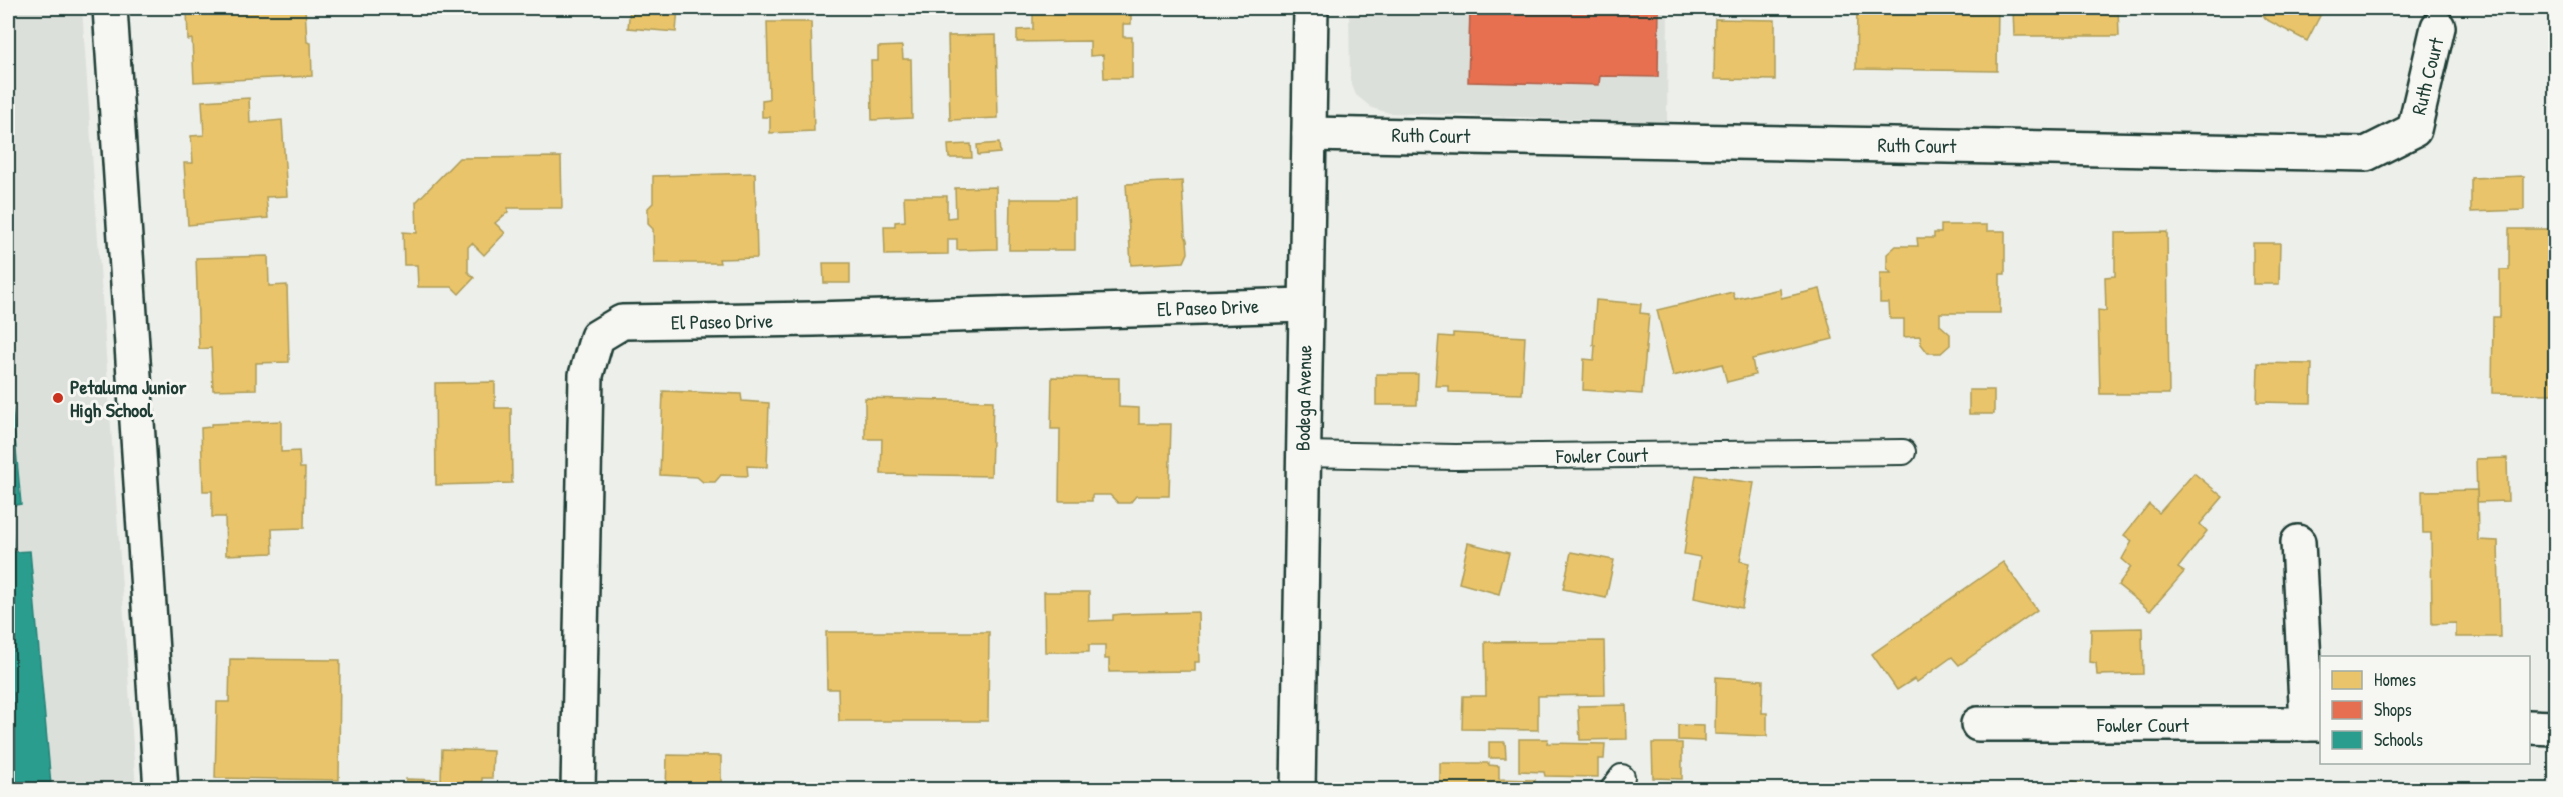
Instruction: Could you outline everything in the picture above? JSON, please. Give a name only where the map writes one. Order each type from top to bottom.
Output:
[{"type":"street","points":[[110,8],[161,789]]},
{"type":"street","name":"Bodega Avenue","points":[[1298,789],[1311,8]]},
{"type":"street","name":"Ruth Court","points":[[1309,134],[2366,154],[2414,130],[2438,27]]},
{"type":"street","name":"El Paseo Drive","points":[[578,789],[586,375],[597,337],[622,322],[1305,305]]},
{"type":"street","name":"Fowler Court","points":[[1978,724],[2314,724],[2298,542]]},
{"type":"street","points":[[2530,727],[2556,728]]},
{"type":"lane","name":"Fowler Court","points":[[1302,454],[1455,457],[1903,452]]},
{"type":"shaded area","name":"Petaluma Junior High School","points":[[8,8],[82,8],[136,789],[8,789]]},
{"type":"shaded area","points":[[1349,8],[1668,8],[1667,122],[1389,113],[1372,108],[1356,95],[1350,80]]},
{"type":"building: Homes","points":[[187,8],[305,8],[307,42],[311,43],[312,76],[194,82],[192,39],[188,40]]},
{"type":"building: Homes","points":[[630,8],[678,8],[676,32],[628,28]]},
{"type":"building: Homes","points":[[1033,8],[1131,8],[1131,24],[1123,24],[1123,37],[1132,37],[1132,78],[1104,78],[1103,55],[1090,56],[1090,41],[1017,42],[1017,30],[1033,29]]},
{"type":"building: Homes","points":[[1857,8],[1998,8],[1997,71],[1856,69]]},
{"type":"building: Homes","points":[[2013,8],[2118,8],[2119,36],[2014,36]]},
{"type":"building: Homes","points":[[2258,8],[2324,8],[2307,41],[2265,19]]},
{"type":"building: Homes","points":[[1715,19],[1775,20],[1775,80],[1714,79]]},
{"type":"building: Homes","points":[[767,22],[811,22],[814,131],[770,133],[770,117],[762,117],[762,100],[769,99]]},
{"type":"building: Homes","points":[[996,35],[998,118],[950,120],[948,36]]},
{"type":"building: Homes","points":[[902,46],[903,59],[911,59],[912,118],[872,120],[871,61],[878,61],[878,47]]},
{"type":"building: Homes","points":[[249,98],[250,123],[282,120],[287,196],[266,197],[268,218],[188,225],[184,163],[193,163],[191,136],[204,135],[202,101]]},
{"type":"building: Homes","points":[[2552,130],[2556,131],[2556,219],[2552,219]]},
{"type":"building: Homes","points":[[999,143],[1000,153],[978,155],[977,145]]},
{"type":"building: Homes","points":[[971,144],[972,158],[949,158],[948,145]]},
{"type":"building: Homes","points":[[561,157],[562,208],[508,208],[508,212],[495,223],[505,233],[484,255],[472,243],[468,247],[468,272],[474,278],[459,294],[452,287],[418,287],[417,265],[404,265],[403,232],[417,233],[416,202],[459,158]]},
{"type":"building: Homes","points":[[755,173],[757,258],[719,259],[720,263],[654,263],[653,229],[648,224],[648,208],[653,203],[653,176]]},
{"type":"building: Homes","points":[[2524,176],[2524,210],[2471,212],[2471,178]]},
{"type":"building: Homes","points":[[1182,181],[1188,253],[1184,262],[1131,265],[1126,184]]},
{"type":"building: Homes","points":[[996,187],[997,249],[957,250],[957,239],[948,239],[948,254],[885,255],[884,226],[895,226],[895,222],[905,221],[904,196],[947,196],[947,218],[956,217],[955,188]]},
{"type":"building: Homes","points":[[1010,199],[1075,199],[1075,250],[1009,250]]},
{"type":"building: Homes","points":[[1941,225],[1987,225],[1987,231],[2005,231],[2005,274],[2000,274],[2000,313],[1940,313],[1940,325],[1950,334],[1950,345],[1941,353],[1928,353],[1921,344],[1920,336],[1904,337],[1904,319],[1890,319],[1889,303],[1880,303],[1880,273],[1891,273],[1887,268],[1887,254],[1896,246],[1918,246],[1917,238],[1934,238],[1934,233],[1941,233]]},
{"type":"building: Homes","points":[[2509,229],[2556,229],[2556,394],[2492,393],[2493,317],[2500,317],[2500,270],[2509,270]]},
{"type":"building: Homes","points":[[2167,232],[2169,394],[2100,394],[2098,310],[2106,311],[2105,277],[2115,276],[2115,233]]},
{"type":"building: Homes","points":[[2253,243],[2280,243],[2279,284],[2253,284]]},
{"type":"building: Homes","points":[[268,256],[269,286],[287,285],[289,362],[256,363],[256,389],[213,390],[211,348],[199,349],[196,258]]},
{"type":"building: Homes","points":[[823,263],[850,263],[850,283],[824,283]]},
{"type":"building: Homes","points":[[1780,289],[1781,298],[1820,289],[1833,339],[1752,359],[1755,375],[1727,382],[1722,364],[1673,376],[1657,310],[1733,292],[1735,299]]},
{"type":"building: Homes","points":[[1596,300],[1641,304],[1640,313],[1649,314],[1642,394],[1583,390],[1584,359],[1594,360]]},
{"type":"building: Homes","points":[[1453,333],[1525,337],[1522,394],[1449,392],[1449,386],[1435,386],[1439,336],[1453,337]]},
{"type":"building: Homes","points":[[2258,363],[2312,364],[2311,403],[2257,402]]},
{"type":"building: Homes","points":[[1376,374],[1418,374],[1417,405],[1376,405]]},
{"type":"building: Homes","points":[[1052,377],[1119,378],[1119,407],[1139,408],[1139,424],[1171,424],[1169,496],[1136,496],[1130,503],[1118,503],[1110,495],[1092,495],[1092,501],[1059,501],[1060,429],[1051,429]]},
{"type":"building: Homes","points":[[495,382],[495,408],[511,408],[512,483],[436,485],[435,383]]},
{"type":"building: Homes","points":[[1969,390],[1994,390],[1994,414],[1969,414]]},
{"type":"building: Homes","points":[[663,391],[741,394],[742,401],[769,403],[767,467],[747,466],[748,476],[721,475],[715,482],[703,482],[697,477],[660,475]]},
{"type":"building: Homes","points":[[865,398],[993,401],[991,476],[881,474],[882,439],[865,439]]},
{"type":"building: Homes","points":[[281,421],[281,452],[299,451],[300,468],[305,468],[304,528],[272,529],[273,553],[226,555],[225,517],[212,517],[212,491],[203,491],[201,428],[211,427],[211,424]]},
{"type":"building: Homes","points":[[2507,458],[2508,501],[2477,502],[2476,459]]},
{"type":"building: Homes","points":[[2194,473],[2223,497],[2200,524],[2207,531],[2178,568],[2184,572],[2150,611],[2118,585],[2131,567],[2122,559],[2132,541],[2124,535],[2149,504],[2159,513]]},
{"type":"building: Homes","points":[[1696,475],[1754,483],[1740,561],[1749,563],[1742,608],[1694,598],[1700,557],[1684,554]]},
{"type":"building: Homes","points":[[2477,490],[2478,540],[2498,541],[2500,637],[2456,637],[2456,623],[2432,624],[2431,533],[2423,533],[2422,491]]},
{"type":"building: Homes","points":[[1468,543],[1509,553],[1499,594],[1459,583]]},
{"type":"building: Homes","points":[[1571,552],[1614,560],[1606,598],[1563,589]]},
{"type":"building: Homes","points":[[2003,562],[2037,610],[1959,665],[1952,657],[1917,682],[1914,679],[1897,690],[1872,654]]},
{"type":"building: Homes","points":[[1044,592],[1089,592],[1089,621],[1113,620],[1113,615],[1122,614],[1198,612],[1199,662],[1195,662],[1195,671],[1109,672],[1109,659],[1105,659],[1105,645],[1089,645],[1089,652],[1045,652]]},
{"type":"building: Homes","points":[[2142,628],[2143,674],[2097,675],[2096,663],[2090,662],[2091,629]]},
{"type":"building: Homes","points":[[826,632],[989,632],[988,721],[839,721],[838,689],[827,689]]},
{"type":"building: Homes","points":[[1604,641],[1605,695],[1538,696],[1538,730],[1462,729],[1463,696],[1486,696],[1485,642]]},
{"type":"building: Homes","points":[[230,659],[340,660],[339,780],[215,778],[217,702],[229,702]]},
{"type":"building: Homes","points":[[1716,677],[1763,680],[1762,713],[1767,713],[1767,736],[1715,734]]},
{"type":"building: Homes","points":[[1626,705],[1627,739],[1580,740],[1578,706]]},
{"type":"building: Homes","points":[[1678,725],[1704,726],[1704,741],[1678,740]]},
{"type":"building: Homes","points":[[1519,739],[1548,739],[1547,743],[1605,744],[1604,759],[1598,759],[1598,777],[1545,776],[1544,772],[1519,771]]},
{"type":"building: Homes","points":[[1489,742],[1505,742],[1506,758],[1489,758]]},
{"type":"building: Homes","points":[[1652,743],[1682,743],[1682,779],[1653,778]]},
{"type":"building: Homes","points":[[442,749],[493,751],[492,778],[482,778],[482,790],[406,790],[406,779],[441,780]]},
{"type":"building: Homes","points":[[667,755],[721,756],[721,790],[666,790]]},
{"type":"building: Homes","points":[[1440,763],[1489,763],[1489,765],[1499,766],[1499,779],[1535,780],[1535,790],[1440,790]]},
{"type":"building: Homes","points":[[2072,782],[2105,790],[2070,790]]},
{"type":"building: Shops","points":[[1470,8],[1659,8],[1658,77],[1600,76],[1599,85],[1468,82]]},
{"type":"building: Schools","points":[[8,361],[21,504],[9,506],[13,552],[30,551],[51,785],[47,785],[47,790],[8,790]]},
{"type":"place","name":"Petaluma Junior High School","points":[[58,398]]}]
